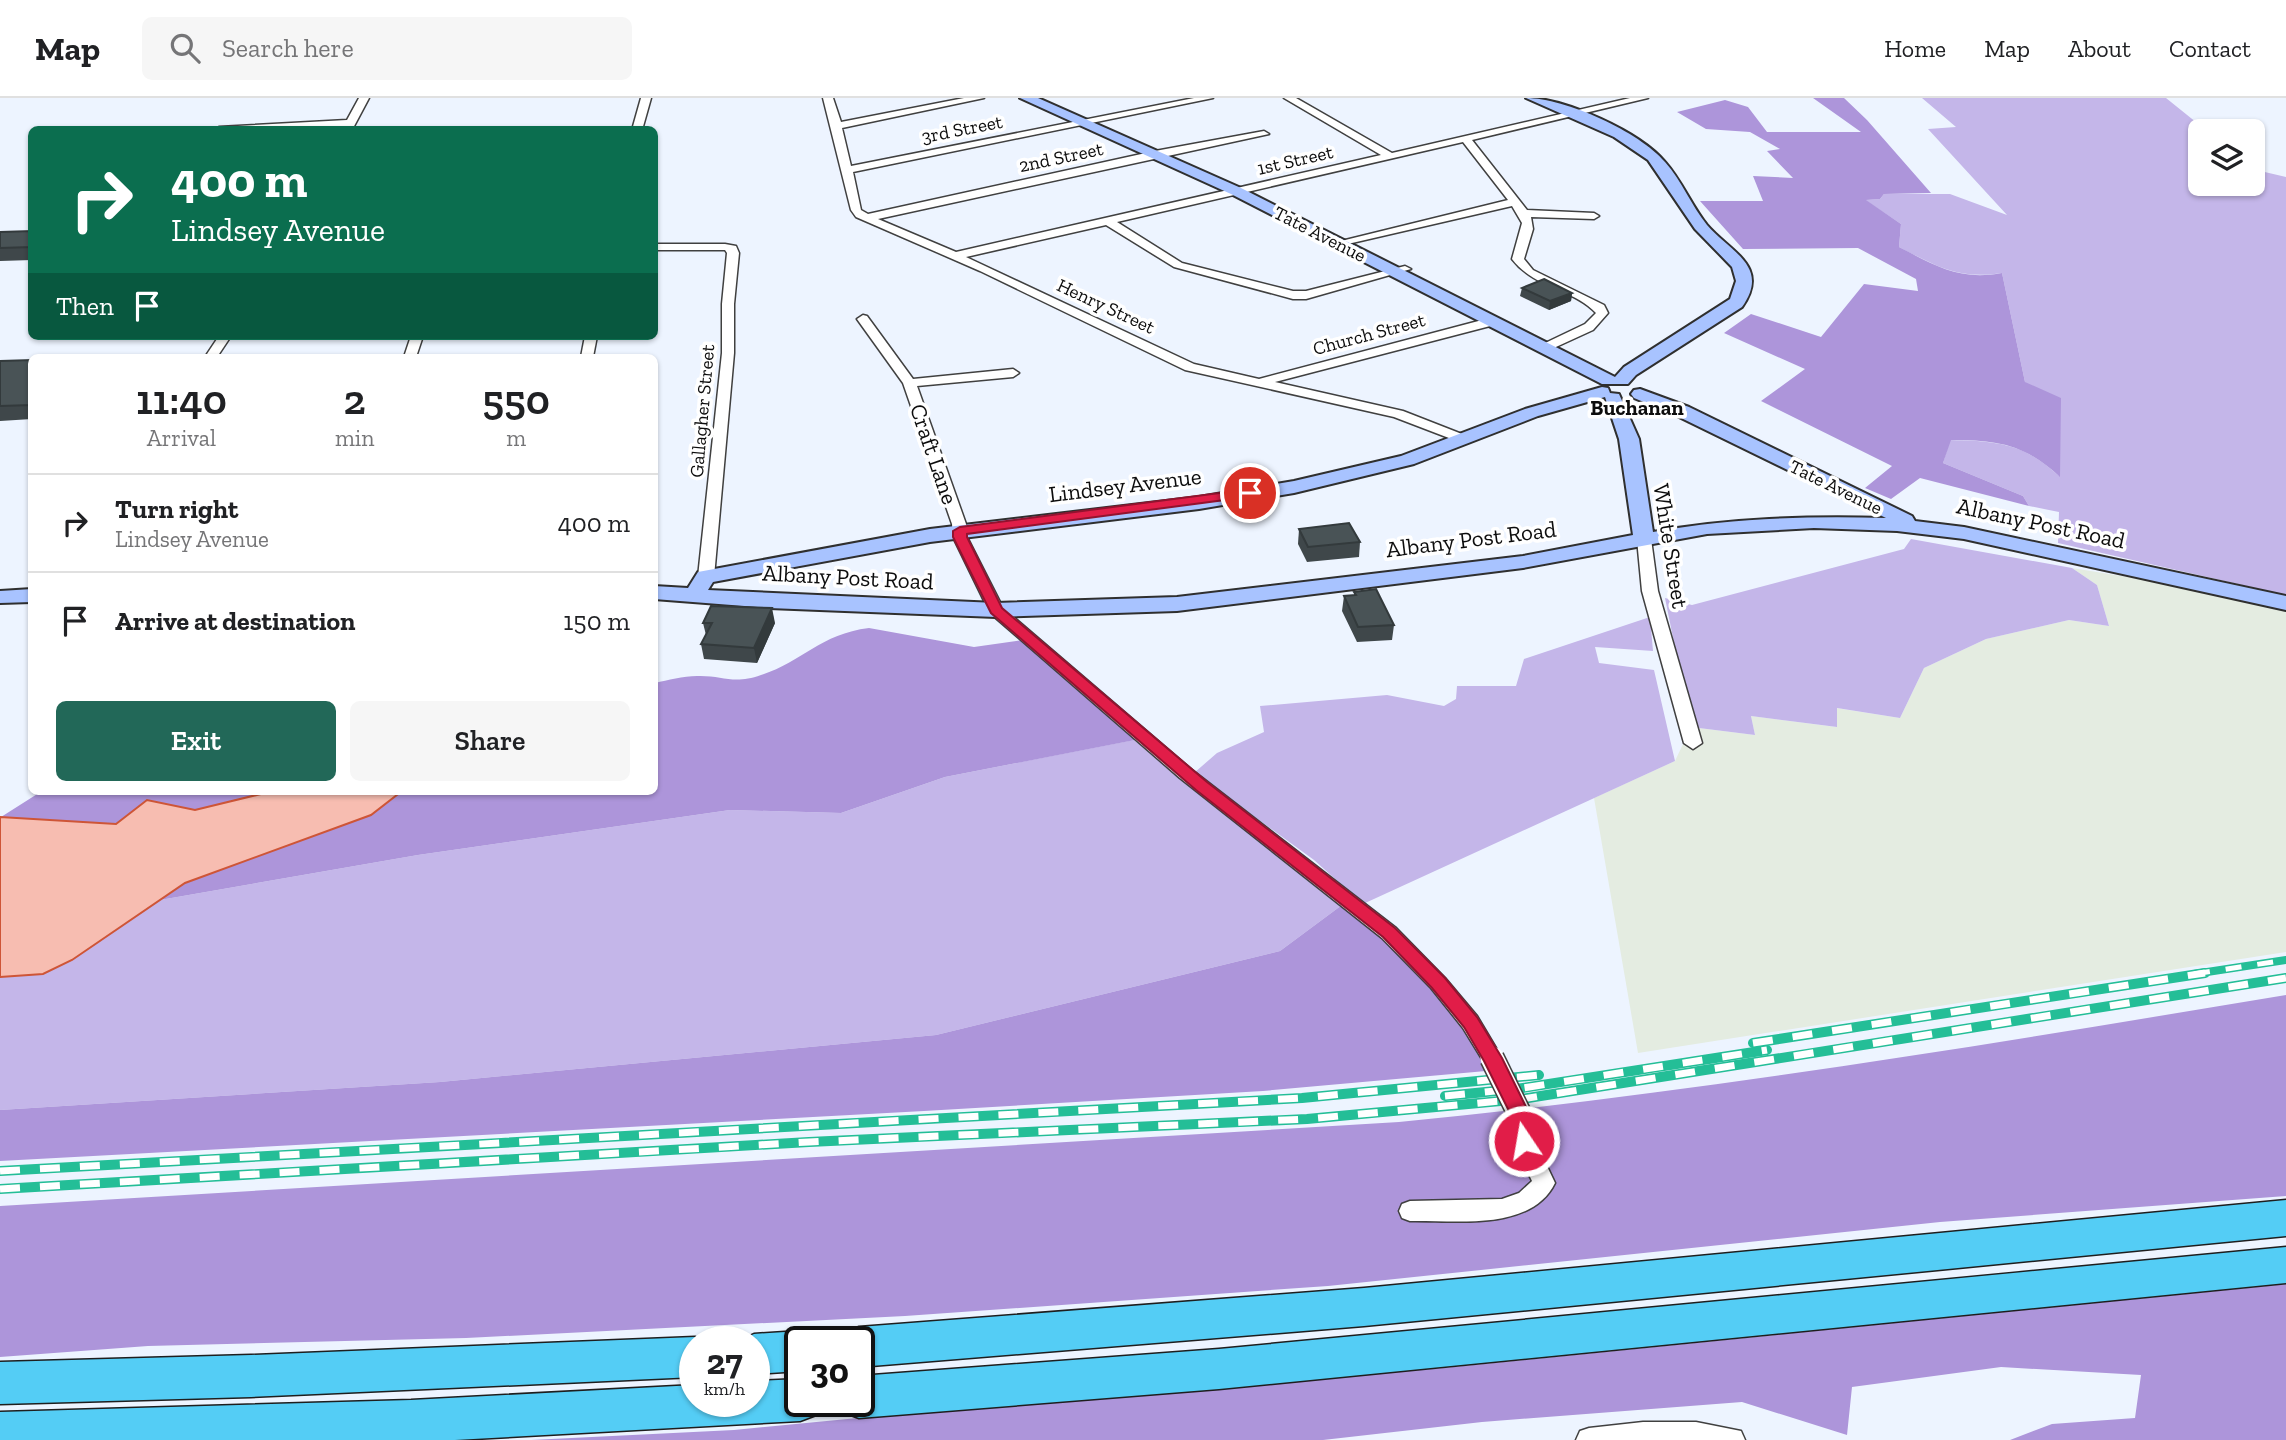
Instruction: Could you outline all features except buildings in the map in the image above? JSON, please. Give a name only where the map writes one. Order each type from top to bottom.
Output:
[{"type":"highway","points":[[875,1346],[1309,1312],[2286,1218]]},
{"type":"highway","points":[[875,1395],[1219,1369],[2286,1265]]},
{"type":"highway","points":[[0,1383],[346,1373],[679,1358]]},
{"type":"highway","points":[[0,1434],[425,1420],[784,1401]]},
{"type":"street","points":[[349,126],[364,98]]},
{"type":"street","points":[[638,126],[646,98]]},
{"type":"street","points":[[828,98],[856,211],[867,218]]},
{"type":"street","points":[[837,126],[979,98]]},
{"type":"street","name":"Tate Avenue","points":[[1027,98],[1236,191],[1399,270],[1490,322],[1545,348],[1611,388]]},
{"type":"street","name":"3rd Street","points":[[846,170],[1208,98]]},
{"type":"street","points":[[1289,98],[1390,156]]},
{"type":"street","points":[[1532,98],[1634,143],[1658,162],[1671,177],[1679,195],[1701,228],[1736,261],[1744,280],[1743,294],[1725,312],[1630,371],[1611,388]]},
{"type":"street","name":"1st Street","points":[[955,256],[1643,98]]},
{"type":"street","name":"2nd Street","points":[[867,218],[1155,154],[1264,134]]},
{"type":"street","points":[[1465,138],[1525,213],[1529,227],[1518,259],[1522,266],[1600,308],[1602,313],[1589,327],[1545,348]]},
{"type":"street","points":[[1339,243],[1515,202]]},
{"type":"street","points":[[1525,213],[1594,216]]},
{"type":"street","name":"Henry Street","points":[[867,218],[955,256],[1191,367],[1398,414],[1462,439]]},
{"type":"street","points":[[1106,220],[1178,265],[1300,296],[1399,270]]},
{"type":"street","name":"Gallagher Street","points":[[658,247],[713,246],[732,249],[728,353],[700,586]]},
{"type":"street","name":"Craft Lane","points":[[863,319],[909,383],[960,537],[996,610],[1213,796],[1389,933],[1438,983],[1470,1022],[1492,1058],[1519,1113],[1524,1141],[1544,1183],[1527,1200],[1502,1209],[1410,1211]]},
{"type":"street","name":"Church Street","points":[[1258,383],[1490,322]]},
{"type":"street","points":[[909,383],[1013,373]]},
{"type":"street","name":"Lindsey Avenue","points":[[700,586],[796,563],[960,531],[1164,506],[1338,478],[1414,458],[1569,399],[1611,388],[1630,399],[1640,394]]},
{"type":"street","name":"White Street","points":[[1611,388],[1629,439],[1650,591],[1693,743]]},
{"type":"street","name":"Tate Avenue","points":[[1640,394],[1682,411],[1917,526]]},
{"type":"street","name":"Albany Post Road","points":[[658,591],[700,586],[996,610],[1177,604],[1523,562],[1707,528],[1760,523],[1839,522],[1917,526],[2005,540],[2286,603]]},
{"type":"street","points":[[0,597],[28,595]]},
{"type":"street","points":[[1589,1440],[1644,1432],[1685,1432],[1732,1440]]},
{"type":"shaded area","points":[[1813,98],[1844,98],[1867,120],[1931,193],[1884,194],[1880,199],[1866,200],[1901,224],[1899,247],[1949,270],[1973,275],[2002,273],[2025,382],[2061,398],[2060,477],[2035,457],[2010,446],[1983,441],[1951,440],[1943,463],[2023,496],[2029,506],[1920,478],[1891,499],[1865,488],[1892,466],[1761,401],[1805,369],[1724,333],[1751,314],[1821,337],[1864,284],[1918,291],[1916,279],[1858,248],[1743,249],[1700,201],[1763,201],[1753,176],[1793,178],[1767,151],[1780,149],[1750,132],[1706,129],[1677,112],[1725,100],[1748,107],[1767,132],[1861,132]]},
{"type":"shaded area","points":[[1922,98],[2166,98],[2192,119],[2188,119],[2188,196],[2265,196],[2265,172],[2286,177],[2286,595],[2058,543],[2059,512],[2029,506],[2023,496],[1943,463],[1950,440],[1982,441],[2021,450],[2059,476],[2025,382],[2002,273],[1973,275],[1948,270],[1899,247],[1901,224],[1865,200],[1880,199],[1884,194],[1950,194],[2007,215],[1928,129],[1956,127]]},
{"type":"shaded area","points":[[1911,539],[2072,568],[2097,585],[2109,626],[2069,620],[1986,639],[1924,668],[1900,718],[1837,708],[1837,727],[1751,716],[1755,735],[1691,727],[1665,598],[1692,605],[1904,549]]},
{"type":"shaded area","points":[[2072,568],[2177,585],[2286,609],[2286,952],[1638,1053],[1594,798],[1675,761],[1691,727],[1755,735],[1751,716],[1836,727],[1836,708],[1900,718],[1924,668],[1986,639],[2069,620],[2109,626],[2097,585]]},
{"type":"shaded area","points":[[1650,617],[1653,651],[1595,647],[1599,663],[1654,670],[1675,761],[1363,904],[1314,860],[1194,773],[1217,753],[1264,732],[1260,706],[1387,695],[1444,706],[1456,699],[1457,686],[1516,686],[1524,659]]},
{"type":"shaded area","points":[[869,628],[974,647],[1023,640],[1135,740],[945,777],[841,813],[730,810],[418,855],[160,900],[185,883],[371,815],[397,795],[658,795],[658,682],[692,676],[751,678],[852,631]]},
{"type":"shaded area","points":[[1134,740],[1342,905],[1280,951],[936,1035],[440,1082],[0,1110],[0,977],[43,974],[72,960],[160,900],[418,855],[730,810],[841,813],[945,777]]},
{"type":"shaded area","points":[[36,795],[257,795],[195,810],[147,800],[116,824],[1,817]]},
{"type":"shaded area","points":[[257,795],[397,795],[371,815],[185,883],[72,960],[43,974],[0,977],[0,817],[116,824],[147,800],[195,810]]},
{"type":"shaded area","points":[[1342,905],[1393,947],[1442,998],[1470,1037],[1486,1071],[1263,1091],[0,1161],[0,1110],[440,1082],[936,1035],[1280,951]]},
{"type":"shaded area","points":[[2286,995],[2286,1196],[1940,1222],[1328,1286],[905,1316],[466,1338],[148,1346],[0,1357],[0,1206],[1399,1122],[1621,1097],[1954,1049]]},
{"type":"shaded area","points":[[2286,1284],[2286,1440],[2010,1440],[2052,1424],[2135,1418],[2141,1375],[2001,1367],[1852,1387],[1847,1435],[1742,1402],[1482,1422],[1323,1440],[531,1440],[734,1430],[1013,1403],[1443,1368]]},
{"type":"railway","points":[[2194,974],[2286,960]]},
{"type":"railway","points":[[1753,1043],[2205,973]]},
{"type":"railway","points":[[0,1189],[809,1142],[1307,1119],[1522,1099],[2286,978]]},
{"type":"railway","points":[[1445,1096],[1516,1089],[1767,1050]]},
{"type":"railway","points":[[0,1171],[1302,1098],[1539,1075]]},
{"type":"district","name":"Buchanan","points":[[1637,407]]},
{"type":"route","points":[[1250,493],[960,531],[960,537],[996,610],[1231,811],[1389,933],[1438,983],[1470,1022],[1492,1058],[1519,1113],[1524,1141]]}]
